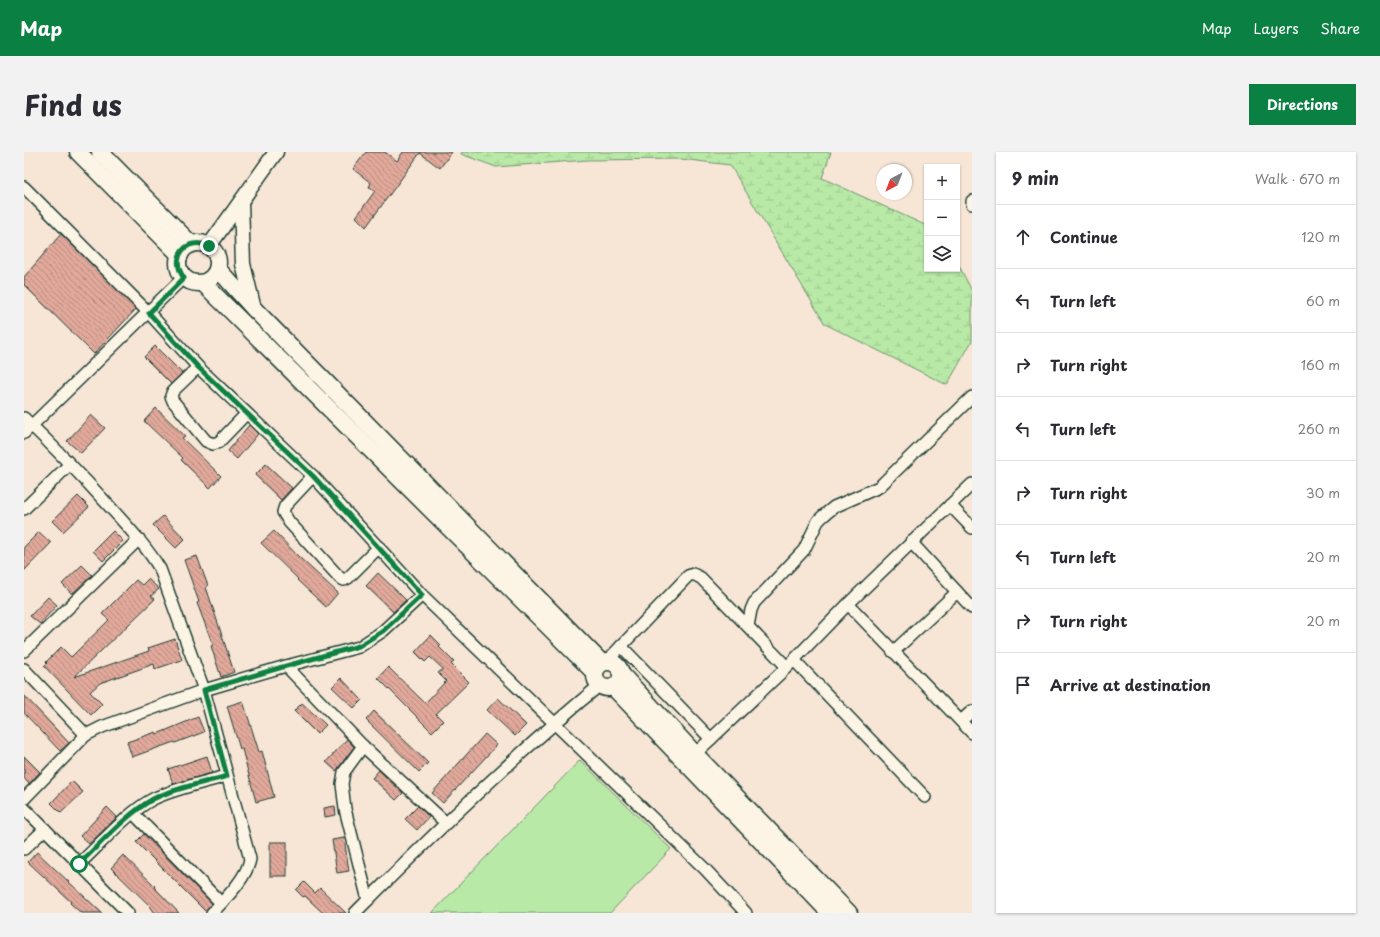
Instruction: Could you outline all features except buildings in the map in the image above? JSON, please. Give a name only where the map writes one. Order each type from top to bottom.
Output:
[{"type":"main road","points":[[78,152],[186,250]]},
{"type":"main road","points":[[100,152],[186,250]]},
{"type":"main road","points":[[204,244],[209,246],[217,256],[219,262],[218,269],[212,278],[203,283],[196,283],[184,278],[179,267],[186,250],[204,244]]},
{"type":"main road","points":[[218,269],[254,309],[606,674],[830,913]]},
{"type":"main road","points":[[203,283],[606,674],[695,754],[849,913]]},
{"type":"street","points":[[209,246],[275,153]]},
{"type":"street","points":[[24,186],[149,313],[198,367],[313,476],[422,595],[705,870],[746,913]]},
{"type":"street","points":[[241,202],[243,264],[254,309]]},
{"type":"street","points":[[184,278],[149,313],[27,426],[70,464],[139,539],[160,568],[204,690],[250,859],[249,868],[244,876],[212,913]]},
{"type":"street","points":[[198,367],[173,391],[171,396],[173,401],[206,441],[213,444],[219,442],[246,414]]},
{"type":"street","points":[[748,626],[754,603],[804,550],[818,521],[834,507],[879,487],[972,397]]},
{"type":"street","points":[[24,510],[70,464]]},
{"type":"street","points":[[313,476],[285,506],[283,512],[289,522],[340,578],[344,580],[348,578],[379,547]]},
{"type":"street","points":[[695,754],[791,663],[848,604],[972,484]]},
{"type":"street","points":[[950,505],[972,528]]},
{"type":"street","points":[[24,651],[139,539]]},
{"type":"street","points":[[911,542],[972,608]]},
{"type":"street","points":[[355,913],[446,823],[606,674],[621,646],[688,576],[693,574],[701,578],[748,626],[791,663],[925,797]]},
{"type":"street","points":[[893,652],[957,592]]},
{"type":"street","points":[[24,799],[86,735],[102,727],[204,690],[363,645],[383,631],[422,595]]},
{"type":"street","points":[[848,604],[972,733]]},
{"type":"street","points":[[621,646],[711,739]]},
{"type":"street","points":[[286,666],[363,746],[446,823]]},
{"type":"street","points":[[24,669],[86,735]]},
{"type":"street","points":[[961,721],[972,711]]},
{"type":"street","points":[[363,746],[344,772],[342,784],[345,809],[368,900]]},
{"type":"street","points":[[79,864],[133,813],[154,799],[227,776]]},
{"type":"street","points":[[24,808],[126,912]]},
{"type":"street","points":[[133,813],[221,903]]},
{"type":"street","points":[[24,849],[45,829]]},
{"type":"green space","points":[[462,152],[831,152],[822,178],[924,225],[924,272],[960,272],[960,268],[972,291],[972,341],[947,385],[825,324],[730,165],[681,159],[587,160],[496,167],[461,154]]},
{"type":"green space","points":[[580,760],[671,849],[610,913],[432,913]]},
{"type":"route","points":[[79,864],[133,813],[154,799],[227,776],[204,690],[366,643],[383,631],[422,595],[313,476],[198,367],[149,313],[184,278],[178,261],[183,250],[191,244],[197,243],[209,246]]}]
